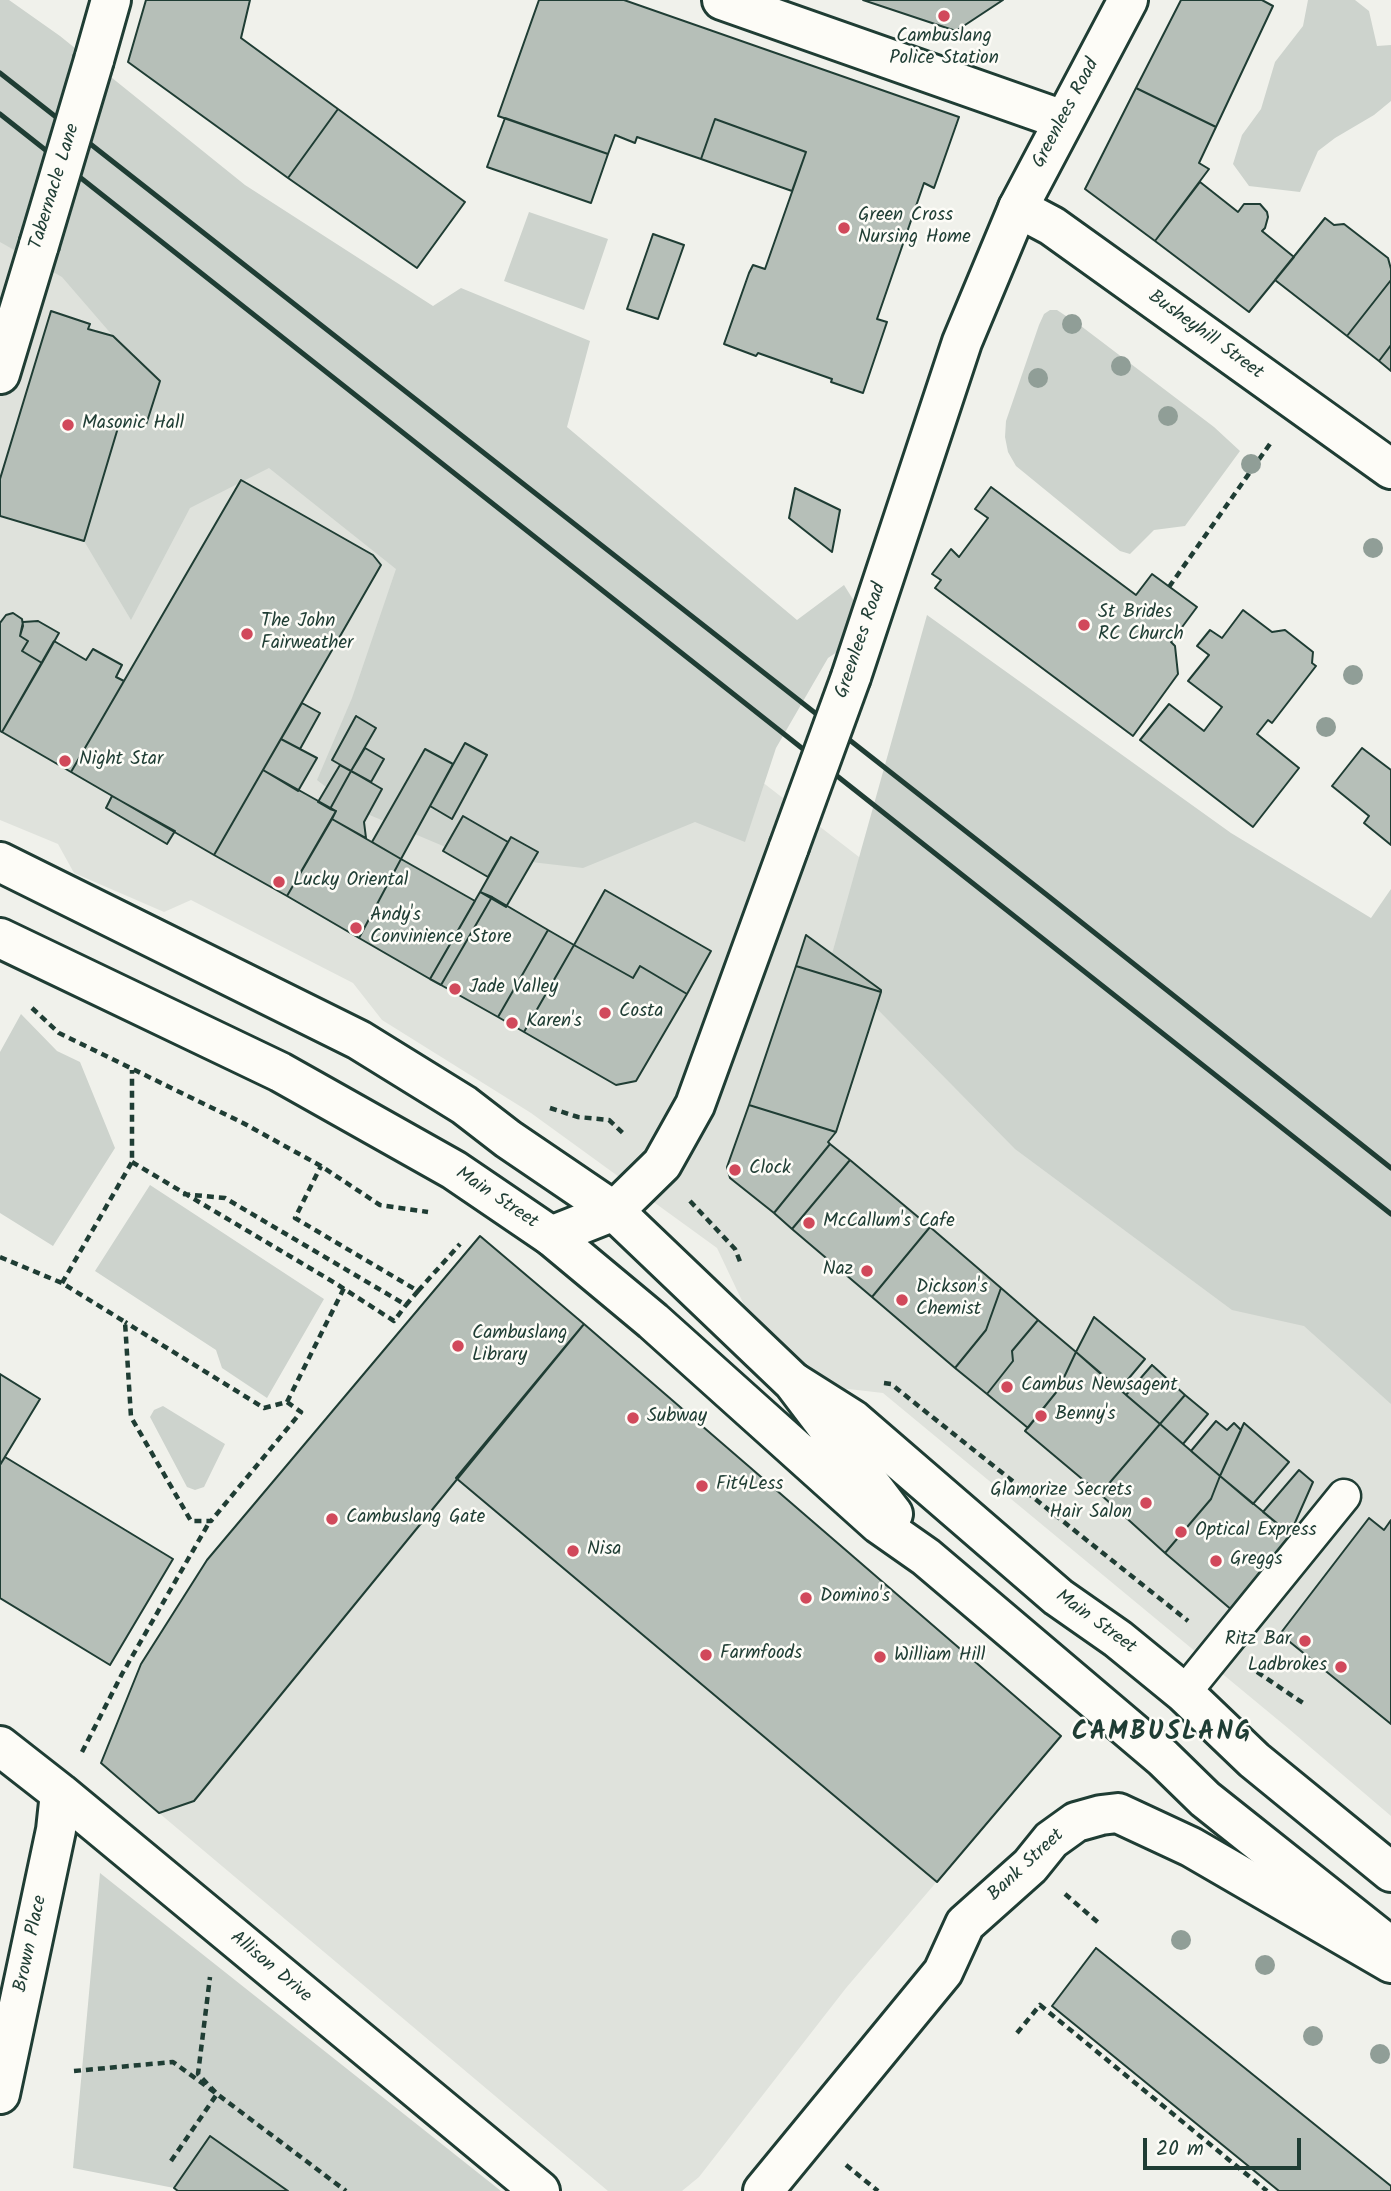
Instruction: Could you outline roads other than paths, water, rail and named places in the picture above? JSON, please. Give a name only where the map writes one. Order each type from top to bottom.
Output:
[{"type":"main road","name":"Tabernacle Lane","points":[[0,374],[111,0]]},
{"type":"main road","points":[[722,0],[1063,120]]},
{"type":"main road","name":"Greenlees Road","points":[[551,1236],[614,1211],[662,1164],[695,1105],[851,677],[962,342],[1018,208],[1128,0]]},
{"type":"main road","name":"Busheyhill Street","points":[[1018,208],[1052,226],[1391,469]]},
{"type":"main road","name":"Main Street","points":[[0,862],[359,1040],[464,1105],[508,1139],[614,1211],[793,1382],[926,1557]]},
{"type":"main road","name":"Main Street","points":[[0,939],[280,1072],[454,1170],[551,1236],[653,1321],[879,1524],[926,1557],[1163,1758],[1205,1799],[1391,1947]]},
{"type":"main road","name":"Main Street","points":[[793,1382],[852,1419],[1058,1597],[1118,1639],[1184,1693],[1254,1760],[1391,1872]]},
{"type":"main road","name":"Allison Drive","points":[[0,1746],[540,2191]]},
{"type":"main road","name":"Brown Place","points":[[0,2094],[56,1830],[60,1793]]},
{"type":"main road","name":"Bank Street","points":[[763,2191],[943,1972],[965,1924],[1030,1866],[1051,1840],[1076,1822],[1118,1813],[1191,1847],[1391,1963]]},
{"type":"lane","points":[[1184,1693],[1343,1496]]},
{"type":"railway","points":[[0,73],[1391,1168]]},
{"type":"railway","points":[[0,114],[1391,1214]]},
{"type":"place","name":"Cambuslang Police Station","points":[[944,16]]},
{"type":"place","name":"Green Cross Nursing Home","points":[[844,228]]},
{"type":"place","name":"Masonic Hall","points":[[68,425]]},
{"type":"place","name":"St Brides RC Church","points":[[1084,625]]},
{"type":"place","name":"The John Fairweather","points":[[247,634]]},
{"type":"place","name":"Night Star","points":[[65,761]]},
{"type":"place","name":"Lucky Oriental","points":[[279,882]]},
{"type":"place","name":"Andy's Convinience Store","points":[[356,928]]},
{"type":"place","name":"Jade Valley","points":[[455,989]]},
{"type":"place","name":"Costa","points":[[605,1013]]},
{"type":"place","name":"Karen's","points":[[512,1023]]},
{"type":"place","name":"Clock","points":[[735,1170]]},
{"type":"place","name":"McCallum's Cafe","points":[[809,1223]]},
{"type":"place","name":"Naz","points":[[867,1271]]},
{"type":"place","name":"Dickson's Chemist","points":[[902,1300]]},
{"type":"place","name":"Cambuslang Library","points":[[458,1346]]},
{"type":"place","name":"Cambus Newsagent","points":[[1007,1387]]},
{"type":"place","name":"Benny's","points":[[1041,1416]]},
{"type":"place","name":"Subway","points":[[633,1418]]},
{"type":"place","name":"Fit4Less","points":[[702,1486]]},
{"type":"place","name":"Glamorize Secrets Hair Salon","points":[[1146,1503]]},
{"type":"place","name":"Cambuslang Gate","points":[[332,1519]]},
{"type":"place","name":"Optical Express","points":[[1181,1532]]},
{"type":"place","name":"Nisa","points":[[573,1551]]},
{"type":"place","name":"Greggs","points":[[1216,1561]]},
{"type":"place","name":"Domino's","points":[[806,1598]]},
{"type":"place","name":"Ritz Bar","points":[[1305,1641]]},
{"type":"place","name":"Farmfoods","points":[[706,1655]]},
{"type":"place","name":"William Hill","points":[[880,1657]]},
{"type":"place","name":"Ladbrokes","points":[[1341,1667]]},
{"type":"district","name":"CAMBUSLANG","points":[[1162,1735]]}]
